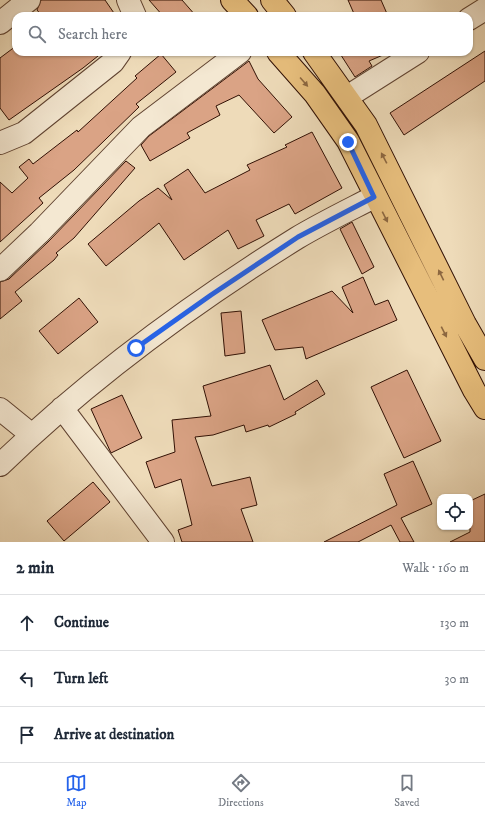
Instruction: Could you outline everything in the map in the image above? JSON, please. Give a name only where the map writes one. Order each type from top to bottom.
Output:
[{"type":"main road","points":[[232,0],[243,12]]},
{"type":"main road","points":[[272,0],[282,12]]},
{"type":"main road","points":[[282,56],[315,94],[348,142],[374,197],[474,390],[485,408]]},
{"type":"main road","points":[[317,56],[366,125],[465,324],[485,359]]},
{"type":"street","points":[[14,12],[29,0]]},
{"type":"street","points":[[128,0],[133,12]]},
{"type":"street","points":[[473,16],[485,9]]},
{"type":"street","points":[[0,23],[12,13]]},
{"type":"street","points":[[0,143],[24,133],[113,62],[117,56]]},
{"type":"street","points":[[0,270],[39,233],[141,127],[235,56]]},
{"type":"street","points":[[347,97],[412,56]]},
{"type":"street","points":[[0,465],[62,408],[136,348],[211,295],[298,237],[374,197]]},
{"type":"street","points":[[62,408],[163,542]]},
{"type":"street","points":[[0,409],[32,435]]},
{"type":"building","points":[[41,0],[105,0],[113,12],[39,12],[37,10]]},
{"type":"building","points":[[149,0],[182,0],[192,12],[160,12]]},
{"type":"building","points":[[348,0],[381,0],[386,12],[353,12]]},
{"type":"building","points":[[12,49],[12,56],[98,56],[9,120],[0,108],[0,58]]},
{"type":"building","points":[[485,51],[485,81],[404,135],[390,113]]},
{"type":"building","points":[[159,56],[163,56],[176,72],[136,104],[139,107],[74,170],[39,198],[43,203],[0,242],[0,182],[12,193],[28,178],[19,167],[29,159],[33,164],[77,130],[78,132],[137,78],[135,76]]},
{"type":"building","points":[[342,56],[381,56],[369,61],[372,66],[355,77]]},
{"type":"building","points":[[249,61],[258,79],[292,117],[274,133],[239,95],[216,106],[220,115],[187,133],[190,138],[150,161],[141,145],[149,136]]},
{"type":"building","points":[[312,132],[342,188],[295,214],[289,204],[256,220],[264,236],[238,249],[228,230],[184,260],[159,223],[106,266],[88,244],[139,201],[158,188],[172,200],[164,185],[188,169],[205,193],[250,170],[247,165],[287,147],[285,145]]},
{"type":"building","points":[[126,161],[135,168],[74,238],[56,253],[58,255],[54,260],[15,292],[22,301],[0,319],[0,282],[9,279],[48,242]]},
{"type":"building","points":[[352,222],[374,267],[362,274],[340,229]]},
{"type":"building","points":[[363,277],[375,305],[388,300],[397,320],[306,359],[303,347],[275,350],[262,320],[332,291],[353,313],[342,287]]},
{"type":"building","points":[[79,298],[98,322],[58,354],[39,331]]},
{"type":"building","points":[[241,311],[245,353],[225,356],[221,313]]},
{"type":"building","points":[[270,365],[284,400],[317,380],[325,394],[295,412],[296,414],[269,427],[268,425],[246,432],[244,425],[213,435],[195,437],[212,486],[250,477],[257,505],[241,509],[253,542],[182,542],[178,530],[192,525],[181,479],[155,488],[146,462],[175,452],[172,420],[211,416],[203,386]]},
{"type":"building","points":[[407,370],[441,441],[404,458],[371,387]]},
{"type":"building","points":[[122,395],[142,438],[111,453],[91,409]]},
{"type":"building","points":[[413,461],[432,504],[401,518],[414,542],[400,542],[391,525],[358,542],[324,542],[397,505],[384,474]]},
{"type":"building","points":[[93,482],[110,502],[64,541],[47,521]]},
{"type":"building","points":[[485,494],[485,542],[450,542],[470,532],[470,530],[473,530],[473,500]]},
{"type":"route","points":[[136,348],[211,295],[298,237],[374,197],[348,142]]}]
